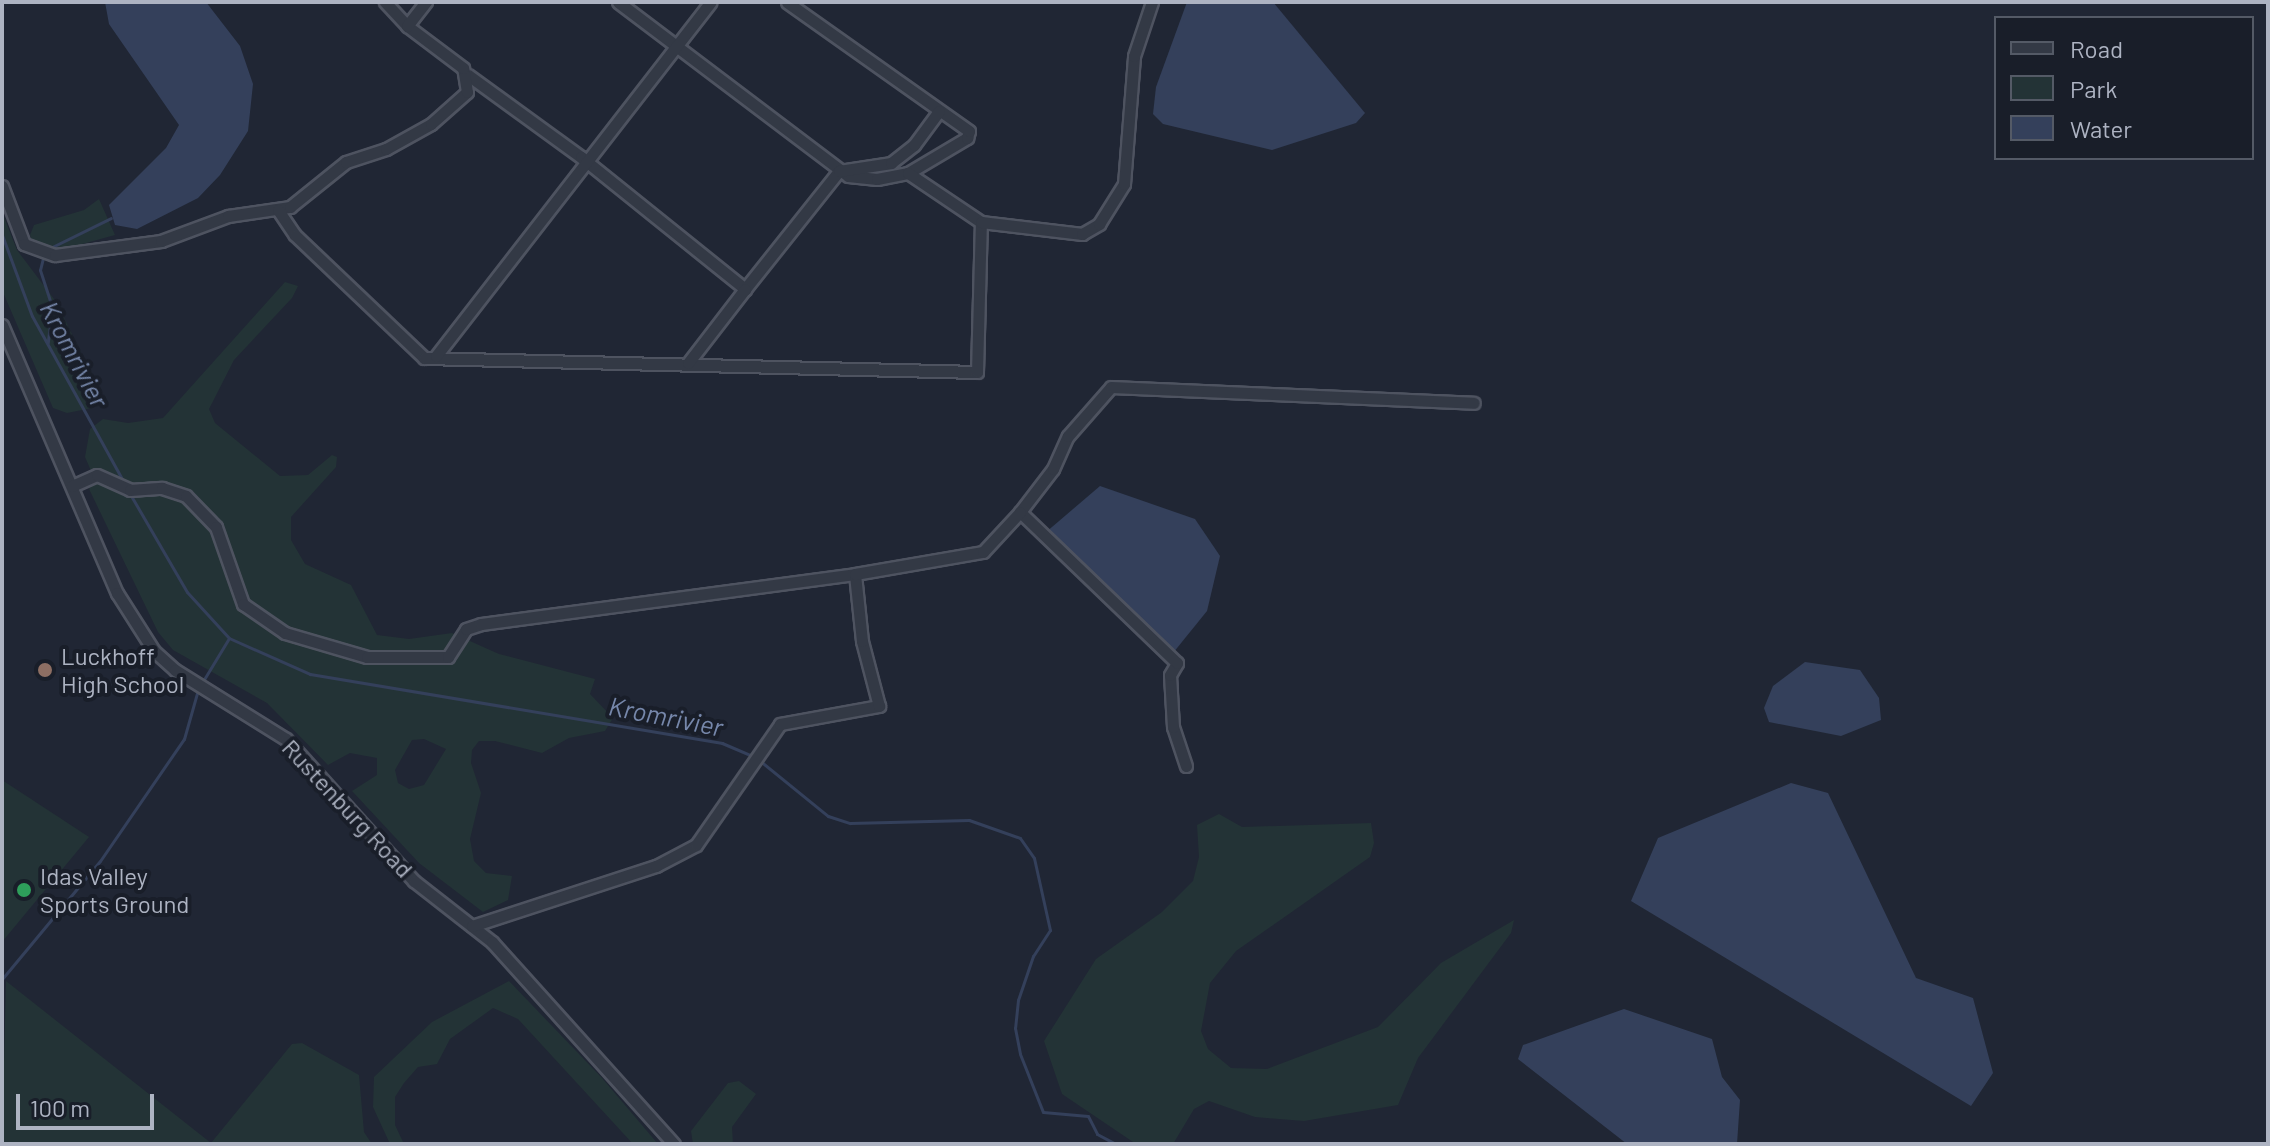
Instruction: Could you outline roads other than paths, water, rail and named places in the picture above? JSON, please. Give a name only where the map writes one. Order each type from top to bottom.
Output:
[{"type":"street","points":[[385,2],[407,26],[468,75],[586,162],[745,289]]},
{"type":"street","points":[[407,26],[426,2]]},
{"type":"street","points":[[618,2],[839,171],[861,179],[908,173],[967,138],[969,131],[787,2]]},
{"type":"street","points":[[436,356],[711,2]]},
{"type":"street","points":[[908,173],[981,222],[1082,234],[1099,224],[1124,184],[1130,82],[1152,2]]},
{"type":"street","points":[[2,186],[24,244],[55,255],[161,241],[228,216],[278,210],[300,201],[346,162],[405,140],[442,117],[467,92],[468,75]]},
{"type":"street","points":[[688,363],[839,171],[891,163],[914,145],[939,111]]},
{"type":"street","points":[[278,210],[295,235],[424,358],[977,372],[981,222]]},
{"type":"street","name":"Rustenburg Road","points":[[2,325],[117,593],[154,651],[175,670],[286,739],[414,881],[472,926],[562,1017],[674,1144]]},
{"type":"street","points":[[72,486],[97,475],[130,490],[162,488],[186,496],[216,527],[243,604],[285,633],[367,657],[448,657],[466,629],[481,624],[855,574],[983,552],[1020,512],[1053,469],[1068,436],[1111,387],[1474,403]]},
{"type":"street","points":[[1020,512],[1177,663],[1170,675],[1173,727],[1186,766]]},
{"type":"street","points":[[472,926],[656,866],[696,845],[780,724],[879,706],[862,641],[855,574]]},
{"type":"water","points":[[105,2],[206,2],[240,46],[253,84],[248,131],[220,175],[198,198],[137,229],[115,225],[109,205],[166,148],[179,125],[109,24]]},
{"type":"water","points":[[1187,2],[1273,2],[1365,113],[1356,123],[1272,150],[1163,124],[1153,114],[1156,87]]},
{"type":"water","points":[[1100,486],[1195,519],[1220,556],[1207,611],[1173,653],[1045,533]]},
{"type":"water","points":[[1805,662],[1860,670],[1879,698],[1881,720],[1841,736],[1769,722],[1764,708],[1773,686]]},
{"type":"water","points":[[1791,783],[1828,793],[1916,978],[1973,998],[1993,1073],[1971,1106],[1631,901],[1658,838]]},
{"type":"water","points":[[1624,1009],[1712,1039],[1722,1077],[1740,1100],[1737,1144],[1627,1144],[1518,1059],[1523,1045]]},
{"type":"waterway","points":[[48,249],[111,218]]},
{"type":"waterway","name":"Kromrivier","points":[[2,235],[32,316],[123,481]]},
{"type":"waterway","points":[[43,258],[40,270],[52,308],[48,343]]},
{"type":"waterway","name":"Kromrivier","points":[[130,494],[187,592],[229,638],[310,674],[722,743],[753,756]]},
{"type":"waterway","points":[[203,681],[229,638]]},
{"type":"waterway","points":[[2,979],[100,861],[184,739],[197,693]]},
{"type":"waterway","name":"Kromrivier","points":[[759,760],[828,816],[850,823],[969,820],[1020,838],[1034,858],[1050,930],[1033,956],[1018,1000],[1015,1028],[1020,1054],[1043,1112],[1088,1116],[1097,1134],[1116,1144]]},
{"type":"place","name":"Luckhoff High School","points":[[45,670]]},
{"type":"place","name":"Idas Valley Sports Ground","points":[[24,890]]}]
